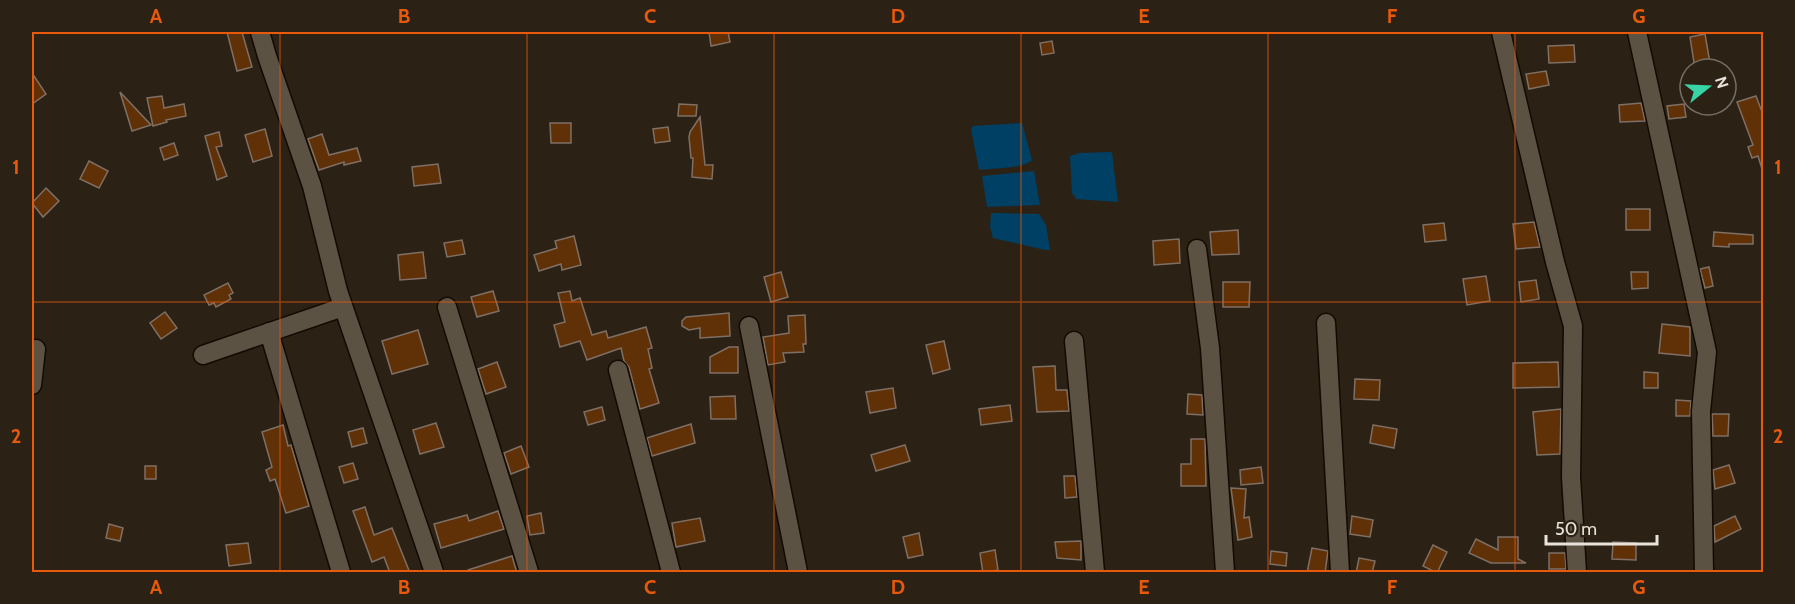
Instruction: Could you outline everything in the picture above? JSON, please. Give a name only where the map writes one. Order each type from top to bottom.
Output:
[{"type":"street","points":[[260,32],[312,186],[343,307],[434,573]]},
{"type":"street","points":[[1501,32],[1555,262],[1573,326],[1571,477],[1577,573]]},
{"type":"street","points":[[1637,32],[1707,352],[1701,411],[1704,573]]},
{"type":"street","points":[[1197,249],[1210,348],[1225,573]]},
{"type":"street","points":[[203,355],[343,307]]},
{"type":"street","points":[[447,307],[529,573]]},
{"type":"street","points":[[1326,323],[1340,573]]},
{"type":"street","points":[[749,326],[798,573]]},
{"type":"street","points":[[269,332],[341,573]]},
{"type":"street","points":[[1074,341],[1095,573]]},
{"type":"street","points":[[32,385],[36,349]]},
{"type":"street","points":[[618,370],[671,573]]},
{"type":"water","points":[[1022,123],[1032,160],[1015,167],[979,170],[971,129],[973,126]]},
{"type":"water","points":[[1112,152],[1118,202],[1076,199],[1072,193],[1070,156],[1080,153]]},
{"type":"water","points":[[1034,171],[1040,205],[987,207],[982,176]]},
{"type":"water","points":[[991,213],[1039,214],[1046,225],[1050,250],[993,238],[990,227]]},
{"type":"building","points":[[227,32],[242,32],[252,67],[237,71]]},
{"type":"building","points":[[709,32],[728,32],[730,42],[711,46]]},
{"type":"building","points":[[1705,34],[1709,57],[1693,57],[1690,37]]},
{"type":"building","points":[[1052,41],[1054,53],[1042,55],[1040,43]]},
{"type":"building","points":[[1574,45],[1575,62],[1549,63],[1548,46]]},
{"type":"building","points":[[1546,71],[1549,85],[1529,89],[1526,74]]},
{"type":"building","points":[[32,73],[46,94],[32,104]]},
{"type":"building","points":[[120,92],[151,125],[132,131]]},
{"type":"building","points":[[162,96],[164,108],[184,104],[186,116],[166,120],[167,122],[153,126],[147,98]]},
{"type":"building","points":[[1756,96],[1764,117],[1762,169],[1758,156],[1752,158],[1748,147],[1753,145],[1738,102]]},
{"type":"building","points":[[1641,103],[1645,121],[1620,122],[1619,105]]},
{"type":"building","points":[[679,104],[697,105],[696,116],[678,116]]},
{"type":"building","points":[[1678,105],[1678,117],[1686,117],[1669,119],[1667,106]]},
{"type":"building","points":[[700,117],[705,165],[713,165],[712,179],[692,177],[693,158],[691,158],[689,137]]},
{"type":"building","points":[[550,123],[571,123],[571,143],[551,143]]},
{"type":"building","points":[[668,127],[670,141],[655,143],[653,129]]},
{"type":"building","points":[[265,129],[272,156],[253,162],[245,135]]},
{"type":"building","points":[[219,132],[222,146],[216,147],[227,176],[217,180],[205,136]]},
{"type":"building","points":[[322,134],[329,155],[357,148],[361,161],[344,165],[344,162],[319,170],[308,139]]},
{"type":"building","points":[[174,143],[178,155],[164,160],[160,148]]},
{"type":"building","points":[[89,161],[108,171],[99,188],[80,179]]},
{"type":"building","points":[[438,164],[441,183],[414,186],[412,167]]},
{"type":"building","points":[[46,188],[59,201],[43,217],[32,203]]},
{"type":"building","points":[[1626,209],[1650,209],[1650,230],[1626,230]]},
{"type":"building","points":[[1534,222],[1540,247],[1516,249],[1513,224]]},
{"type":"building","points":[[1444,223],[1446,240],[1425,242],[1423,225]]},
{"type":"building","points":[[1238,230],[1239,254],[1212,255],[1210,232]]},
{"type":"building","points":[[1714,232],[1753,235],[1753,244],[1713,246]]},
{"type":"building","points":[[574,236],[581,265],[562,270],[561,264],[539,271],[534,255],[557,248],[555,241]]},
{"type":"building","points":[[1179,239],[1180,263],[1154,265],[1153,241]]},
{"type":"building","points":[[462,240],[465,254],[447,257],[444,243]]},
{"type":"building","points":[[423,252],[426,278],[400,280],[398,255]]},
{"type":"building","points":[[1709,267],[1713,286],[1705,288],[1700,269]]},
{"type":"building","points":[[781,272],[788,297],[771,302],[764,277]]},
{"type":"building","points":[[1631,272],[1648,272],[1648,288],[1632,289]]},
{"type":"building","points":[[1486,276],[1490,301],[1467,305],[1463,279]]},
{"type":"building","points":[[1536,280],[1539,299],[1521,302],[1519,282]]},
{"type":"building","points":[[1223,282],[1250,282],[1249,307],[1223,307]]},
{"type":"building","points":[[228,283],[233,293],[229,295],[231,299],[216,307],[214,303],[209,305],[204,295]]},
{"type":"building","points":[[493,291],[499,311],[477,317],[471,297]]},
{"type":"building","points":[[570,291],[572,301],[580,298],[592,335],[606,331],[608,338],[646,327],[652,348],[648,349],[652,368],[649,369],[659,403],[640,409],[629,367],[624,361],[621,348],[587,360],[580,341],[560,347],[554,325],[565,322],[558,293]]},
{"type":"building","points":[[165,312],[177,328],[161,339],[150,323]]},
{"type":"building","points":[[729,313],[730,336],[700,338],[700,328],[689,330],[682,326],[682,321],[686,317]]},
{"type":"building","points":[[805,315],[804,352],[783,353],[785,362],[768,365],[763,337],[789,333],[788,316]]},
{"type":"building","points":[[1662,324],[1690,327],[1690,356],[1659,353]]},
{"type":"building","points":[[418,330],[428,364],[392,374],[382,341]]},
{"type":"building","points":[[944,341],[950,369],[933,374],[926,345]]},
{"type":"building","points":[[729,347],[738,347],[738,373],[710,373],[710,357]]},
{"type":"building","points":[[497,362],[506,387],[486,394],[478,369]]},
{"type":"building","points":[[1558,362],[1559,387],[1513,388],[1513,363]]},
{"type":"building","points":[[1055,366],[1056,390],[1067,390],[1069,411],[1037,412],[1033,367]]},
{"type":"building","points":[[1644,372],[1658,373],[1658,388],[1644,388]]},
{"type":"building","points":[[1355,379],[1380,380],[1379,400],[1354,399]]},
{"type":"building","points":[[893,388],[896,408],[870,413],[866,392]]},
{"type":"building","points":[[1188,394],[1202,395],[1203,415],[1187,414]]},
{"type":"building","points":[[735,396],[736,419],[711,419],[710,397]]},
{"type":"building","points":[[1676,400],[1691,401],[1690,416],[1676,416]]},
{"type":"building","points":[[1010,405],[1012,421],[981,425],[979,409]]},
{"type":"building","points":[[602,407],[605,420],[588,425],[584,412]]},
{"type":"building","points":[[1561,409],[1560,454],[1537,455],[1533,412]]},
{"type":"building","points":[[1712,414],[1729,414],[1728,436],[1713,436]]},
{"type":"building","points":[[436,423],[444,447],[420,454],[413,430]]},
{"type":"building","points":[[691,424],[695,443],[652,456],[647,438]]},
{"type":"building","points":[[283,425],[309,506],[286,513],[275,479],[270,481],[266,470],[272,467],[262,432]]},
{"type":"building","points":[[1373,425],[1397,429],[1394,448],[1370,443]]},
{"type":"building","points":[[363,428],[367,443],[352,447],[348,432]]},
{"type":"building","points":[[1191,439],[1205,439],[1206,486],[1181,486],[1181,464],[1191,464]]},
{"type":"building","points":[[905,445],[910,461],[876,471],[871,455]]},
{"type":"building","points":[[521,446],[529,467],[511,474],[504,453]]},
{"type":"building","points":[[353,463],[358,479],[344,483],[339,467]]},
{"type":"building","points":[[1729,465],[1735,483],[1715,489],[1713,470]]},
{"type":"building","points":[[145,466],[156,466],[156,479],[145,479]]},
{"type":"building","points":[[1261,467],[1263,483],[1241,485],[1240,470]]},
{"type":"building","points":[[1064,476],[1075,476],[1077,497],[1065,498]]},
{"type":"building","points":[[1231,488],[1246,489],[1244,518],[1249,517],[1252,537],[1238,540]]},
{"type":"building","points":[[365,507],[374,535],[392,528],[410,573],[390,573],[384,557],[372,562],[353,511]]},
{"type":"building","points":[[498,511],[504,529],[441,548],[434,524],[467,515],[469,521]]},
{"type":"building","points":[[541,513],[544,533],[530,535],[527,516]]},
{"type":"building","points":[[1352,516],[1373,520],[1370,537],[1350,534]]},
{"type":"building","points":[[1735,516],[1741,529],[1715,542],[1714,526]]},
{"type":"building","points":[[700,518],[705,541],[676,547],[672,523]]},
{"type":"building","points":[[109,524],[123,528],[120,541],[106,538]]},
{"type":"building","points":[[919,533],[923,555],[908,558],[903,537]]},
{"type":"building","points":[[1498,537],[1518,537],[1518,559],[1526,563],[1491,563],[1469,553],[1476,539],[1498,550]]},
{"type":"building","points":[[1081,541],[1081,560],[1057,558],[1055,542]]},
{"type":"building","points":[[1613,542],[1636,543],[1636,560],[1612,559]]},
{"type":"building","points":[[248,543],[251,563],[229,566],[226,545]]},
{"type":"building","points":[[1433,545],[1447,552],[1437,573],[1423,566]]},
{"type":"building","points":[[1312,548],[1328,551],[1325,573],[1307,573]]},
{"type":"building","points":[[995,550],[998,570],[983,573],[980,553]]},
{"type":"building","points":[[1271,551],[1287,553],[1286,566],[1270,564]]},
{"type":"building","points":[[1549,553],[1565,553],[1566,569],[1549,569]]},
{"type":"building","points":[[512,556],[517,573],[469,573],[468,570]]},
{"type":"building","points":[[1359,558],[1375,561],[1372,573],[1356,573]]}]
